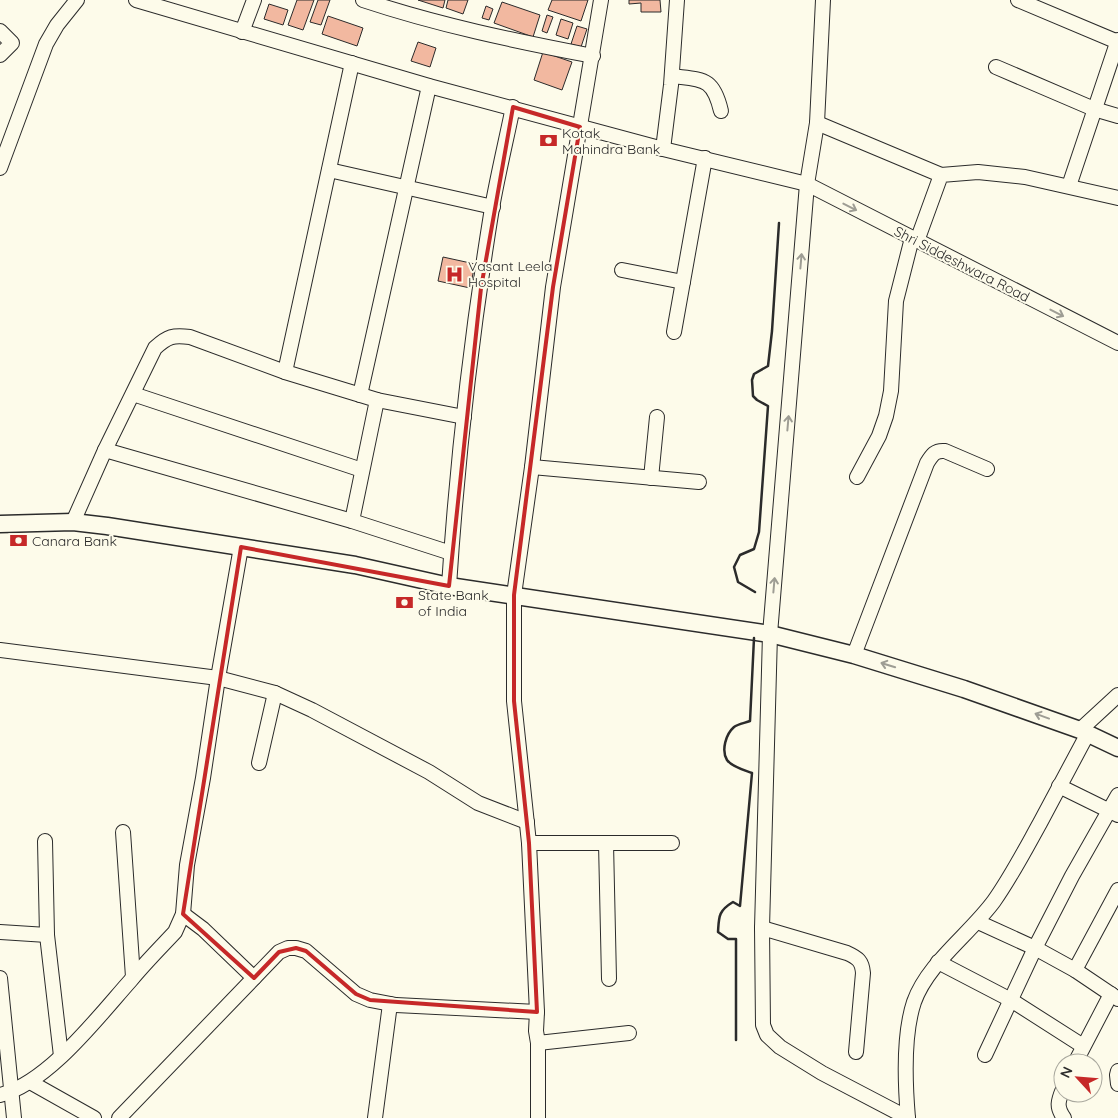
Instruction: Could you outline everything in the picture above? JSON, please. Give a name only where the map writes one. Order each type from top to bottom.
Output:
[{"type":"main road","points":[[0,524],[72,522],[107,526],[355,565],[449,586],[770,634],[854,655],[964,688],[1084,731],[1118,748]]},
{"type":"street","points":[[1,159],[46,44],[56,25],[76,0]]},
{"type":"street","name":"Shri Siddeshwara Road","points":[[136,0],[429,86],[513,107],[580,127],[807,184],[1118,344]]},
{"type":"street","points":[[242,32],[254,0]]},
{"type":"street","points":[[363,0],[428,20],[593,56]]},
{"type":"street","points":[[538,1118],[537,1012],[529,843],[514,701],[514,595],[532,467],[553,287],[601,0]]},
{"type":"street","points":[[663,148],[672,76],[677,0]]},
{"type":"street","points":[[822,0],[817,123],[807,184],[770,634],[762,928],[763,1025],[767,1035],[780,1047],[822,1073],[908,1118]]},
{"type":"street","points":[[1018,0],[1118,41],[1069,186]]},
{"type":"street","points":[[0,31],[12,43],[0,55]]},
{"type":"street","points":[[285,372],[352,62]]},
{"type":"street","points":[[996,67],[1094,109],[1118,116]]},
{"type":"street","points":[[672,76],[694,79],[712,86],[717,94],[721,110]]},
{"type":"street","points":[[360,395],[429,86]]},
{"type":"street","points":[[449,586],[464,417],[493,207],[513,107]]},
{"type":"street","points":[[817,123],[941,175],[978,172],[1025,177],[1118,198]]},
{"type":"street","points":[[674,332],[705,158]]},
{"type":"street","points":[[329,170],[493,207]]},
{"type":"street","points":[[857,477],[886,416],[891,391],[896,301],[915,240],[941,175]]},
{"type":"street","points":[[622,270],[683,282]]},
{"type":"street","points":[[72,522],[155,348],[165,339],[176,335],[190,336],[285,372],[376,400],[464,417]]},
{"type":"street","points":[[133,394],[362,470]]},
{"type":"street","points":[[352,521],[376,400]]},
{"type":"street","points":[[651,478],[658,417]]},
{"type":"street","points":[[105,450],[352,521],[451,553]]},
{"type":"street","points":[[854,655],[933,454],[939,450],[945,451],[988,469]]},
{"type":"street","points":[[532,467],[699,482]]},
{"type":"street","points":[[6,1093],[30,1082],[61,1056],[175,932],[183,914],[187,865],[204,778],[218,678],[241,547]]},
{"type":"street","points":[[0,650],[218,678],[275,693],[312,710],[429,772],[478,803],[527,822]]},
{"type":"street","points":[[259,763],[275,693]]},
{"type":"street","points":[[908,1118],[905,1084],[908,1030],[914,1002],[924,981],[938,962],[978,922],[995,900],[1059,786],[1084,731],[1118,695]]},
{"type":"street","points":[[1059,786],[1114,813]]},
{"type":"street","points":[[984,1056],[1035,948],[1114,813],[1118,795]]},
{"type":"street","points":[[123,832],[133,977]]},
{"type":"street","points":[[45,841],[48,935],[61,1056]]},
{"type":"street","points":[[529,843],[672,843]]},
{"type":"street","points":[[606,843],[609,978]]},
{"type":"street","points":[[1075,970],[1118,890]]},
{"type":"street","points":[[183,914],[203,928],[254,978]]},
{"type":"street","points":[[978,922],[1035,948],[1075,970],[1114,997],[1080,1053]]},
{"type":"street","points":[[762,928],[847,953],[862,963],[863,973],[856,1052]]},
{"type":"street","points":[[0,932],[48,935]]},
{"type":"street","points":[[119,1118],[278,952],[288,948],[306,951],[356,994],[370,1000],[390,1004],[537,1012]]},
{"type":"street","points":[[938,962],[1011,1000],[1083,1046]]},
{"type":"street","points":[[0,978],[6,1093],[14,1118]]},
{"type":"street","points":[[376,1118],[390,1004]]},
{"type":"street","points":[[538,1043],[630,1033]]},
{"type":"street","points":[[1118,1071],[1118,1084]]},
{"type":"street","points":[[30,1082],[94,1118]]},
{"type":"street","points":[[1057,1103],[1064,1118]]},
{"type":"highlighted area","points":[[513,107],[580,127],[553,287],[514,595],[514,701],[529,843],[537,1012],[370,1000],[356,994],[306,951],[296,948],[279,952],[254,978],[183,914],[241,547],[449,586],[481,288]]},
{"type":"building","points":[[297,0],[314,0],[303,30],[288,25]]},
{"type":"building","points":[[318,0],[330,0],[321,25],[310,22]]},
{"type":"building","points":[[418,0],[445,0],[443,8]]},
{"type":"building","points":[[448,0],[468,0],[463,14],[446,8]]},
{"type":"building","points":[[552,0],[588,0],[581,21],[548,10]]},
{"type":"building","points":[[629,0],[660,0],[661,12],[641,12],[641,3],[629,4]]},
{"type":"building","points":[[502,2],[540,15],[533,37],[494,23]]},
{"type":"building","points":[[269,4],[288,10],[283,25],[264,19]]},
{"type":"building","points":[[486,6],[493,9],[489,20],[482,18]]},
{"type":"building","points":[[547,15],[553,17],[547,33],[542,31]]},
{"type":"building","points":[[328,16],[363,28],[357,46],[322,34]]},
{"type":"building","points":[[561,19],[573,23],[568,39],[556,35]]},
{"type":"building","points":[[577,26],[587,29],[581,47],[571,44]]},
{"type":"building","points":[[418,42],[436,48],[430,67],[411,61]]},
{"type":"building","points":[[543,52],[572,62],[562,90],[534,80]]},
{"type":"building","points":[[443,257],[475,264],[470,288],[438,281]]},
{"type":"wall","points":[[755,592],[738,582],[734,567],[740,555],[754,549],[759,532],[768,406],[753,396],[752,380],[754,374],[768,366],[779,223]]},
{"type":"wall","points":[[736,1040],[736,939],[728,939],[718,932],[719,918],[724,908],[733,902],[740,906],[752,773],[732,765],[725,756],[724,747],[731,730],[740,724],[750,721],[754,638]]},
{"type":"place","name":"Kotak Mahindra Bank","points":[[548,141]]},
{"type":"place","name":"Vasant Leela Hospital","points":[[454,274]]},
{"type":"place","name":"Canara Bank","points":[[18,541]]},
{"type":"place","name":"State Bank of India","points":[[404,603]]}]
